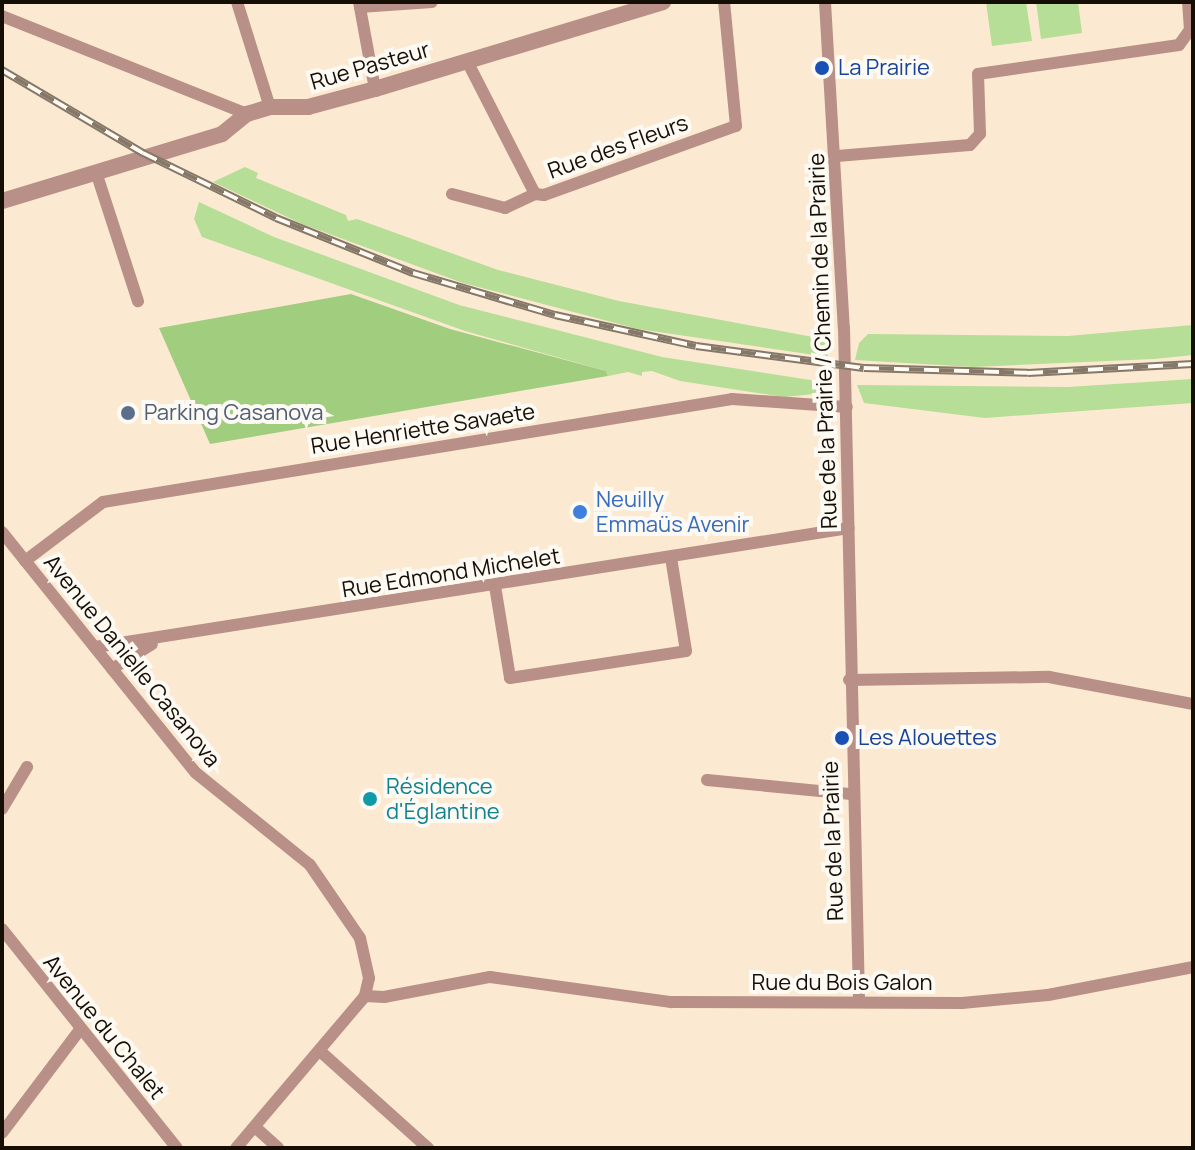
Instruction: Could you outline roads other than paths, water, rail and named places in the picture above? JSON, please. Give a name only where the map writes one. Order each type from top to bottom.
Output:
[{"type":"street","points":[[237,2],[270,107]]},
{"type":"street","points":[[375,89],[360,4],[432,2]]},
{"type":"street","name":"Rue Pasteur","points":[[2,201],[222,134],[247,114],[270,107],[308,107],[663,2]]},
{"type":"street","name":"Rue des Fleurs","points":[[467,61],[535,194],[736,126],[724,2]]},
{"type":"street","name":"Rue de la Prairie / Chemin de la Prairie","points":[[825,2],[837,156],[847,407],[849,680]]},
{"type":"street","points":[[837,156],[970,145],[980,134],[978,74],[1179,45],[1190,30],[1188,2]]},
{"type":"street","points":[[2,16],[247,114]]},
{"type":"street","points":[[96,172],[138,301]]},
{"type":"street","points":[[452,194],[505,208],[535,194]]},
{"type":"street","name":"Rue Henriette Savaete","points":[[25,561],[103,502],[732,399],[847,407]]},
{"type":"street","name":"Rue Edmond Michelet","points":[[95,647],[154,642],[849,528]]},
{"type":"street","name":"Avenue Danielle Casanova","points":[[2,532],[207,784],[323,879],[360,938],[369,978],[365,996]]},
{"type":"street","points":[[495,586],[510,678],[686,651],[671,557]]},
{"type":"street","name":"Rue Edmond Michelet","points":[[112,669],[154,642]]},
{"type":"street","points":[[849,680],[1049,677],[1193,704]]},
{"type":"street","name":"Rue de la Prairie","points":[[849,680],[859,1001]]},
{"type":"street","points":[[2,809],[27,767]]},
{"type":"street","points":[[707,780],[851,794]]},
{"type":"street","name":"Avenue du Chalet","points":[[2,929],[79,1031],[177,1148]]},
{"type":"street","name":"Rue du Bois Galon","points":[[365,996],[384,997],[490,977],[671,1002],[962,1003],[1048,995],[1193,967]]},
{"type":"street","points":[[236,1148],[321,1052],[365,996]]},
{"type":"street","points":[[2,1133],[79,1031]]},
{"type":"street","points":[[321,1052],[428,1148]]},
{"type":"street","points":[[255,1127],[278,1148]]},
{"type":"railway","points":[[2,70],[143,153],[276,218],[413,273],[555,315],[696,346],[864,368],[1028,373],[1193,364]]},
{"type":"place","name":"La Prairie","points":[[822,68]]},
{"type":"place","name":"Parking Casanova","points":[[128,413]]},
{"type":"place","name":"Neuilly Emmaüs Avenir","points":[[580,512]]},
{"type":"place","name":"Les Alouettes","points":[[842,738]]},
{"type":"place","name":"Résidence d'Églantine","points":[[370,799]]}]
